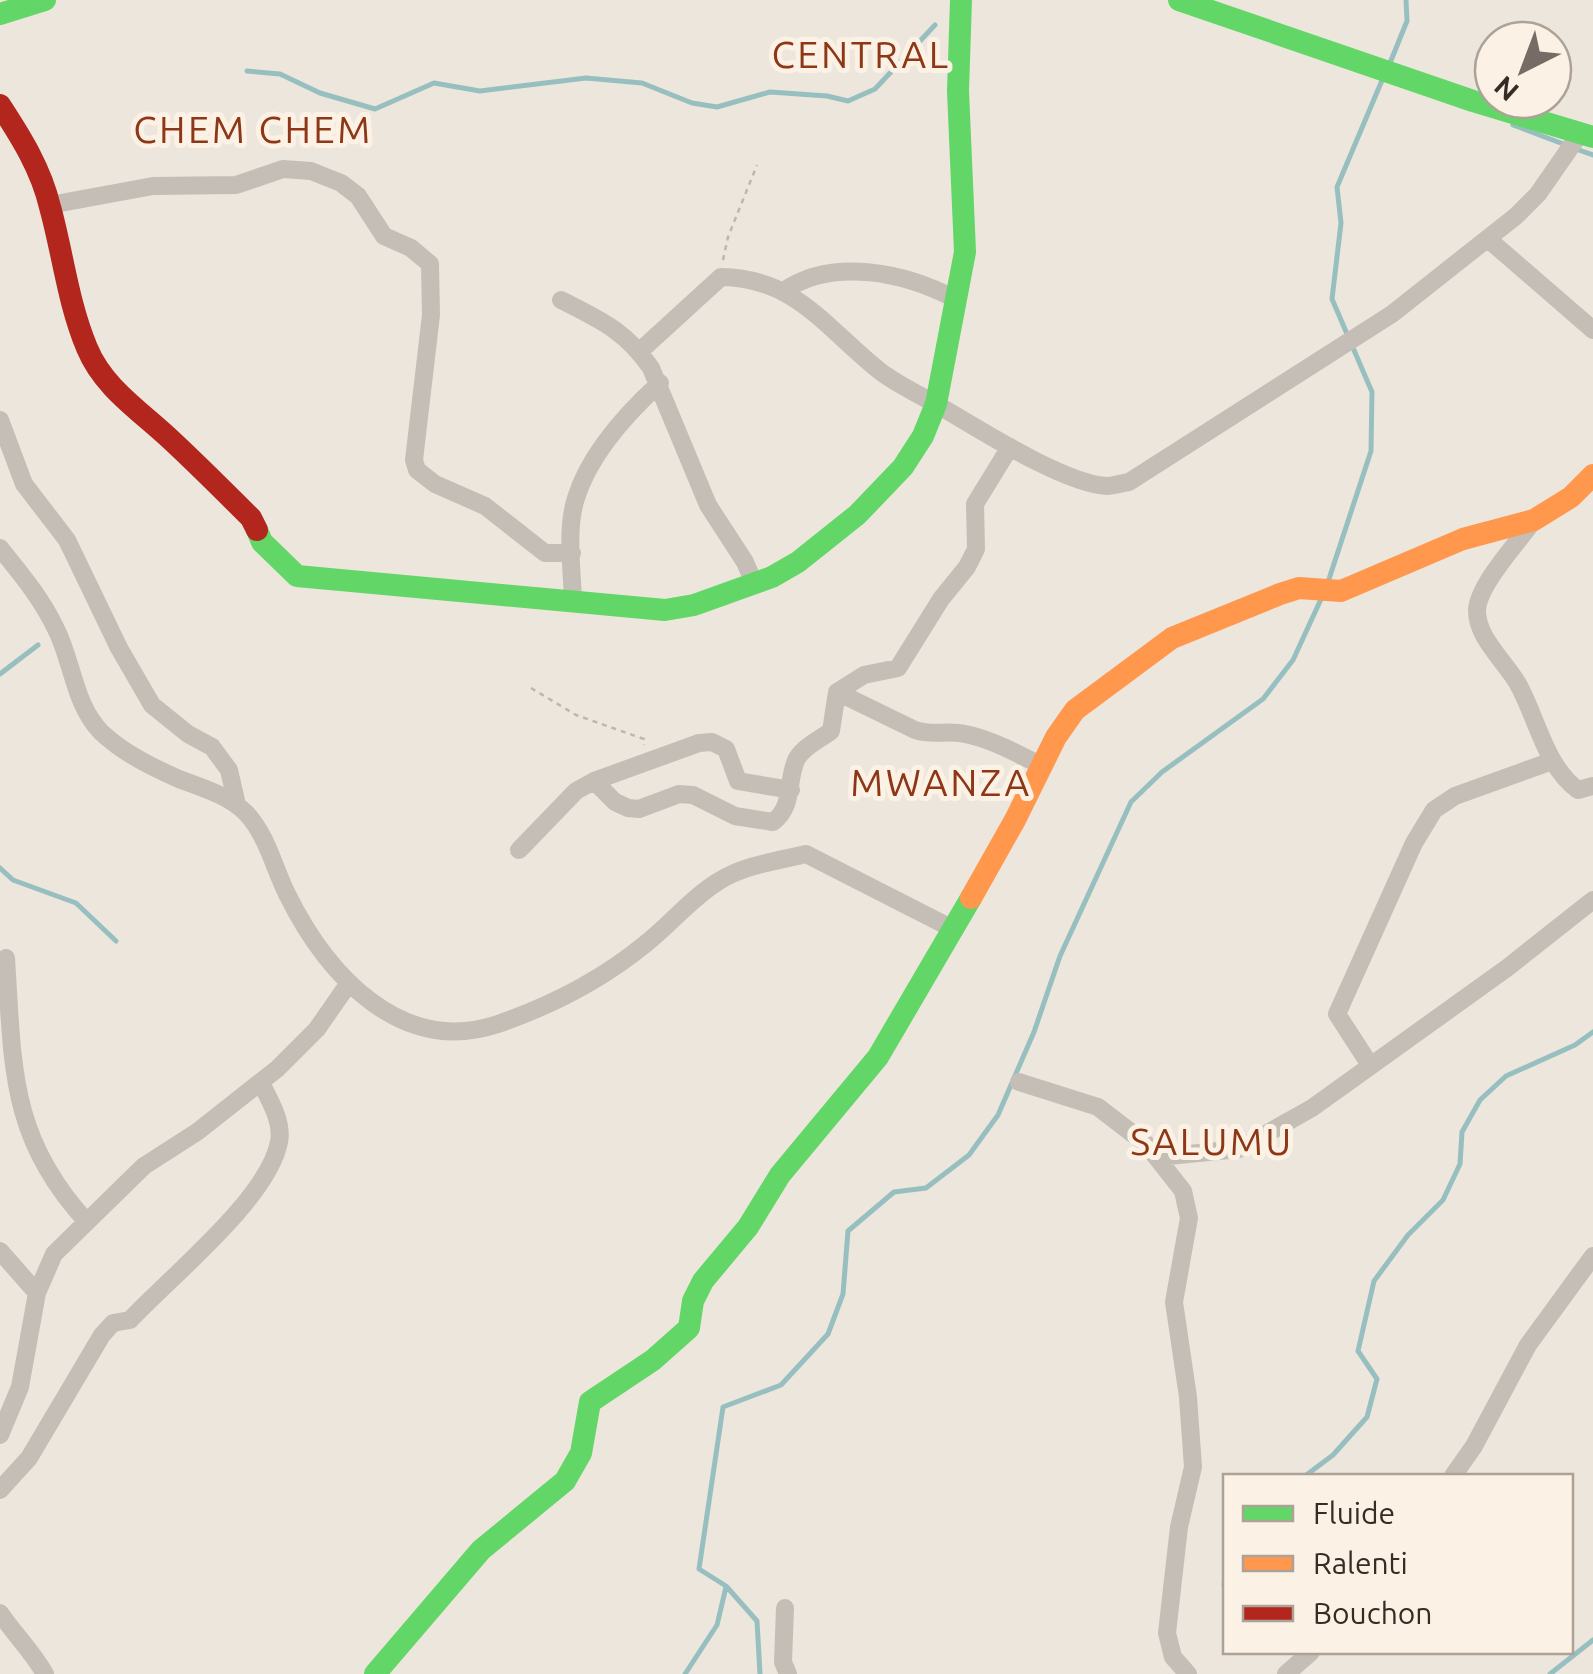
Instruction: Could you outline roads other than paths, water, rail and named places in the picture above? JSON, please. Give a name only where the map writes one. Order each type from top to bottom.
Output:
[{"type":"street","points":[[0,14],[45,0]]},
{"type":"street","points":[[0,104],[28,146],[50,205],[67,282],[87,348],[99,370],[123,399],[251,518],[262,542],[297,576],[665,610],[694,605],[798,562],[857,516],[903,467],[923,436],[936,404],[965,252],[958,92],[960,0]]},
{"type":"street","points":[[640,352],[721,276],[746,277],[785,290],[878,369],[1010,447],[1088,482],[1108,486],[1129,482],[1392,314],[1538,194],[1587,135],[1473,101],[1194,2]]},
{"type":"street","points":[[50,205],[154,186],[236,186],[283,170],[311,170],[342,183],[358,196],[384,236],[411,248],[430,264],[431,315],[414,460],[418,470],[434,484],[484,506],[545,553],[572,554]]},
{"type":"street","points":[[1488,238],[1593,330]]},
{"type":"street","points":[[785,290],[810,278],[844,272],[910,279],[955,298]]},
{"type":"street","points":[[561,300],[606,322],[640,352],[660,383],[708,505],[754,583]]},
{"type":"street","points":[[573,600],[576,496],[614,431],[660,383]]},
{"type":"street","points":[[0,420],[24,484],[67,540],[119,648],[152,705],[188,734],[212,747],[228,770],[238,806],[262,836],[305,929],[370,1002],[398,1021],[423,1030],[492,1026],[570,995],[642,948],[720,880],[806,854],[953,929]]},
{"type":"street","points":[[594,780],[615,802],[628,808],[639,809],[679,794],[693,795],[735,816],[773,822],[783,815],[792,790],[795,762],[801,752],[830,731],[837,692],[864,675],[898,668],[941,598],[967,567],[976,549],[975,504],[1010,447]]},
{"type":"street","points":[[375,1674],[484,1547],[528,1510],[558,1492],[576,1466],[584,1444],[590,1402],[653,1360],[689,1328],[703,1281],[748,1227],[780,1175],[878,1057],[1075,710],[1172,638],[1280,594],[1299,588],[1342,591],[1463,538],[1534,520],[1571,497],[1593,475]]},
{"type":"street","points":[[1534,520],[1480,594],[1477,612],[1483,633],[1523,694],[1552,761],[1578,790],[1593,786]]},
{"type":"street","points":[[0,548],[43,604],[57,630],[88,716],[103,734],[157,769],[238,806]]},
{"type":"street","points":[[837,692],[927,734],[972,735],[1042,766]]},
{"type":"street","points":[[519,850],[576,790],[645,762],[712,742],[726,749],[738,781],[792,790]]},
{"type":"street","points":[[1370,1065],[1337,1014],[1414,843],[1434,810],[1455,796],[1552,761]]},
{"type":"street","points":[[1158,1157],[1239,1149],[1312,1108],[1508,968],[1593,900]]},
{"type":"street","points":[[6,958],[14,1078],[35,1150],[59,1191],[87,1222]]},
{"type":"street","points":[[0,1435],[20,1386],[36,1292],[54,1254],[144,1166],[262,1084],[317,1029],[350,982]]},
{"type":"street","points":[[1018,1082],[1098,1107],[1146,1144],[1183,1191],[1190,1218],[1174,1302],[1188,1398],[1192,1467],[1179,1527],[1167,1634],[1172,1657],[1188,1674]]},
{"type":"street","points":[[0,1490],[29,1458],[102,1335],[113,1323],[130,1320],[206,1247],[265,1175],[280,1142],[277,1117],[262,1084]]},
{"type":"street","points":[[0,1251],[36,1292]]},
{"type":"street","points":[[1454,1474],[1481,1434],[1528,1345],[1593,1256]]},
{"type":"street","points":[[785,1608],[783,1662],[788,1674]]},
{"type":"street","points":[[0,1613],[30,1648],[45,1674]]},
{"type":"street","points":[[1286,1674],[1309,1654]]},
{"type":"waterway","points":[[1390,63],[1407,21],[1406,0]]},
{"type":"waterway","points":[[247,71],[280,74],[320,93],[375,109],[434,83],[480,91],[586,78],[642,83],[692,103],[717,107],[770,92],[848,101],[875,89],[935,25]]},
{"type":"waterway","points":[[1328,582],[1371,451],[1372,392],[1332,299],[1341,223],[1337,187],[1383,78]]},
{"type":"waterway","points":[[1513,125],[1566,145]]},
{"type":"waterway","points":[[1576,149],[1593,155]]},
{"type":"waterway","points":[[760,1674],[757,1621],[726,1586],[699,1569],[723,1407],[781,1385],[828,1334],[843,1294],[848,1231],[894,1192],[926,1188],[969,1155],[998,1115],[1034,1032],[1060,956],[1131,802],[1162,772],[1263,699],[1293,660],[1322,597]]},
{"type":"waterway","points":[[0,674],[38,645]]},
{"type":"waterway","points":[[0,868],[13,880],[76,903],[116,941]]},
{"type":"waterway","points":[[1308,1474],[1333,1455],[1367,1417],[1377,1379],[1358,1351],[1374,1281],[1408,1235],[1443,1200],[1460,1164],[1462,1132],[1480,1100],[1506,1076],[1575,1045],[1593,1032]]},
{"type":"waterway","points":[[685,1674],[717,1625],[726,1587]]},
{"type":"waterway","points":[[1550,1674],[1593,1640]]},
{"type":"district","name":"CENTRAL","points":[[861,54]]},
{"type":"district","name":"CHEM CHEM","points":[[253,129]]},
{"type":"district","name":"MWANZA","points":[[941,782]]},
{"type":"district","name":"SALUMU","points":[[1212,1141]]}]
